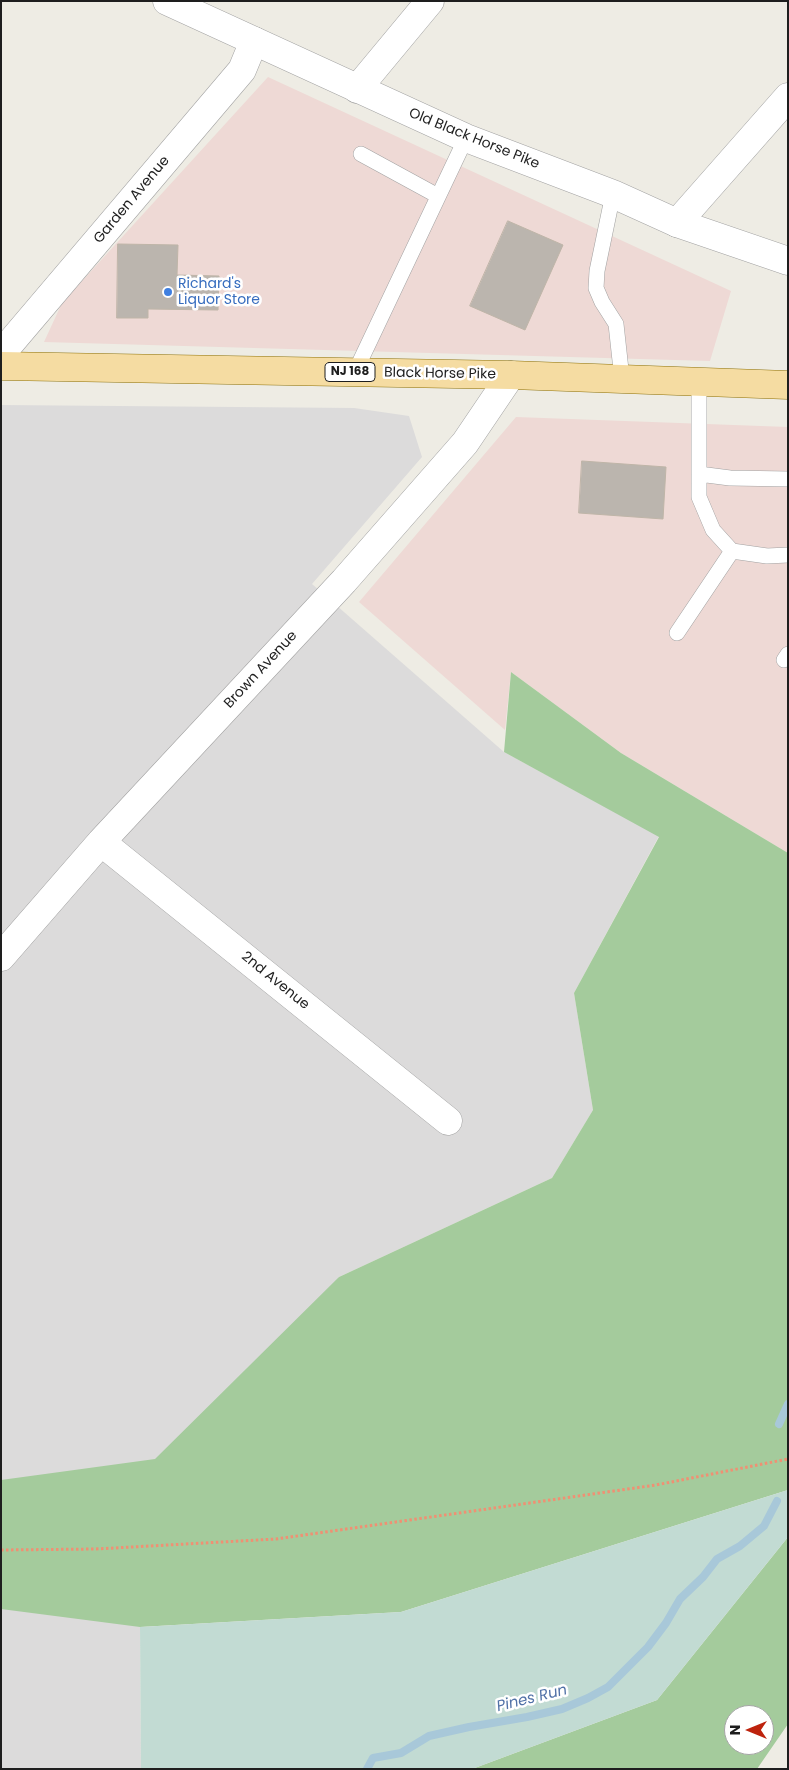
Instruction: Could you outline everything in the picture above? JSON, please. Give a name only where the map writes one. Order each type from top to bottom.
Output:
[{"type":"main road","name":"Black Horse Pike","points":[[1,366],[511,375],[788,385]]},
{"type":"street","name":"Old Black Horse Pike","points":[[167,1],[466,138],[613,194],[677,222],[788,261]]},
{"type":"street","points":[[357,89],[430,1]]},
{"type":"street","name":"Garden Avenue","points":[[1,354],[242,70],[254,41]]},
{"type":"street","points":[[677,222],[788,97]]},
{"type":"street","name":"Brown Avenue","points":[[1,957],[102,842],[363,559],[465,443],[511,375]]},
{"type":"street","name":"2nd Avenue","points":[[102,842],[448,1120]]},
{"type":"lane","points":[[355,372],[466,138]]},
{"type":"lane","points":[[360,154],[438,196]]},
{"type":"lane","points":[[613,194],[597,271],[596,288],[602,302],[616,324],[622,379]]},
{"type":"lane","points":[[699,382],[699,497],[713,530],[732,551],[767,556],[788,554]]},
{"type":"lane","points":[[699,474],[730,478],[788,479]]},
{"type":"lane","points":[[677,633],[732,551]]},
{"type":"path","points":[[1,1550],[96,1549],[276,1539],[656,1484],[788,1459]]},
{"type":"shaded area","points":[[268,77],[731,291],[710,361],[44,342],[62,303]]},
{"type":"shaded area","points":[[1,405],[354,408],[409,416],[422,457],[312,584],[504,752],[659,836],[574,993],[593,1110],[552,1178],[339,1277],[140,1627],[141,1769],[1,1769]]},
{"type":"shaded area","points":[[516,417],[788,427],[788,853],[621,753],[511,672],[505,730],[359,602]]},
{"type":"shaded area","points":[[788,1490],[788,1537],[657,1700],[472,1769],[141,1769],[140,1627],[401,1612]]},
{"type":"green space","points":[[511,672],[621,753],[788,853],[788,1490],[401,1612],[140,1627],[1,1609],[1,1480],[155,1459],[339,1277],[552,1178],[593,1110],[574,993],[659,837],[504,752]]},
{"type":"green space","points":[[788,1537],[788,1724],[774,1744],[774,1705],[724,1705],[724,1755],[767,1755],[757,1769],[472,1769],[657,1700]]},
{"type":"building","points":[[508,221],[563,245],[525,330],[470,306]]},
{"type":"building","name":"Richard's Liquor Store","points":[[118,244],[178,245],[177,275],[219,276],[218,310],[148,309],[148,318],[117,318]]},
{"type":"building","points":[[582,461],[666,467],[663,519],[579,513]]},
{"type":"waterway","name":"Pines Run","points":[[779,1424],[788,1404]]},
{"type":"waterway","name":"Pines Run","points":[[367,1769],[373,1758],[401,1753],[429,1736],[562,1709],[608,1687],[648,1647],[666,1623],[680,1599],[703,1577],[717,1559],[740,1546],[764,1526],[777,1501]]},
{"type":"place","name":"Richard's Liquor Store","points":[[168,292]]}]
